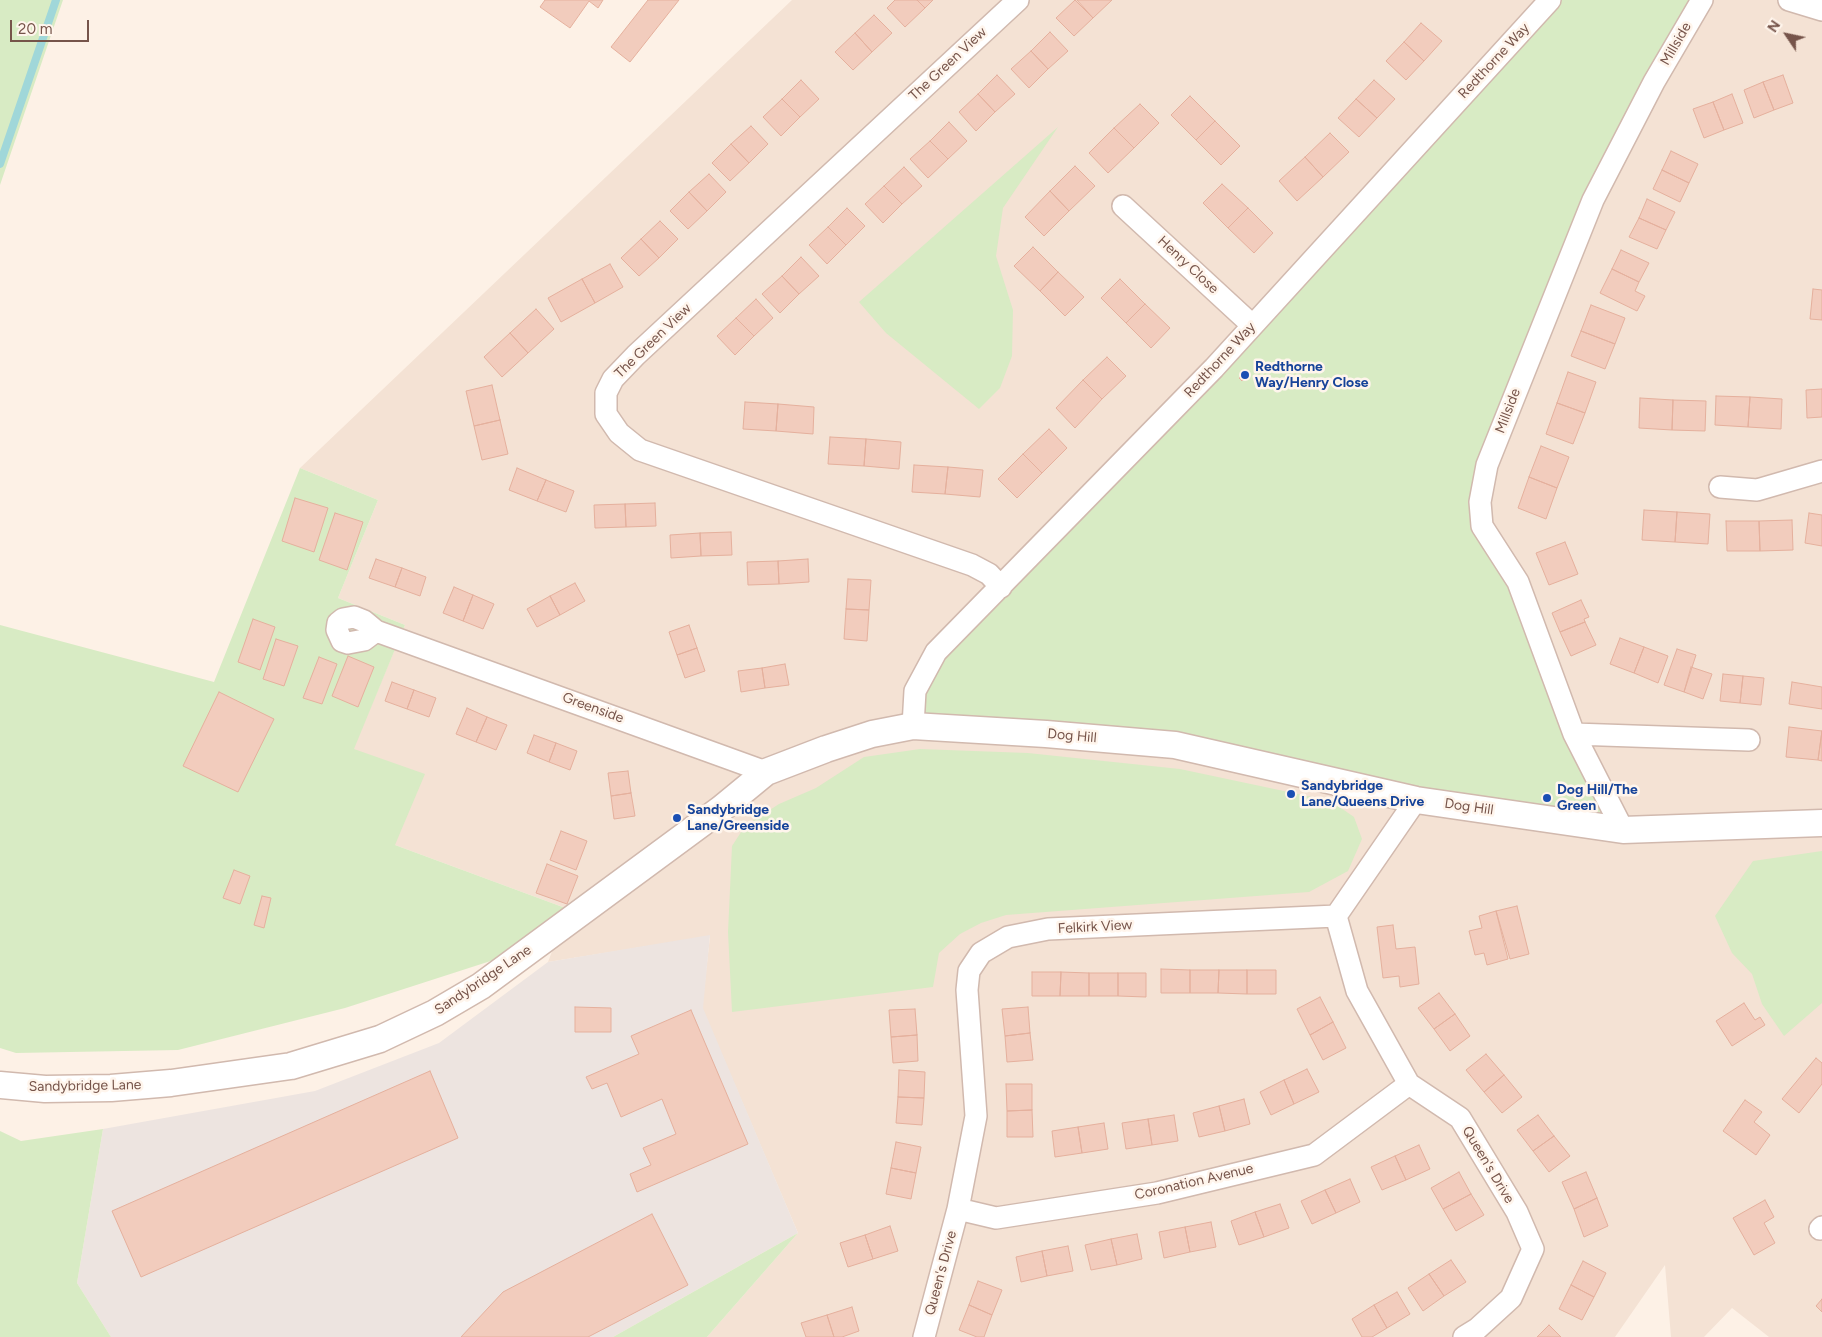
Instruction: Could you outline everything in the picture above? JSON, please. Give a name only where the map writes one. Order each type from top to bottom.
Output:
[{"type":"street","name":"The Green View","points":[[1002,587],[989,574],[972,565],[640,450],[619,433],[606,414],[606,393],[613,379],[636,355],[1018,0]]},
{"type":"street","name":"Redthorne Way","points":[[912,726],[915,691],[925,668],[936,652],[961,624],[1002,587],[1214,368],[1550,0]]},
{"type":"street","name":"Millside","points":[[1623,830],[1574,734],[1518,582],[1482,526],[1480,502],[1487,465],[1592,200],[1654,82],[1702,0]]},
{"type":"street","points":[[1789,0],[1822,10]]},
{"type":"street","name":"Henry Close","points":[[1123,206],[1252,325]]},
{"type":"street","points":[[1720,487],[1757,490],[1822,471]]},
{"type":"street","name":"Greenside","points":[[376,631],[766,772]]},
{"type":"street","name":"Sandybridge Lane","points":[[0,1085],[44,1089],[111,1088],[171,1083],[291,1066],[380,1039],[435,1013],[480,986],[720,809],[766,772],[872,734],[912,726]]},
{"type":"street","name":"Dog Hill","points":[[912,726],[1046,734],[1175,745],[1416,800],[1623,830],[1822,823]]},
{"type":"street","points":[[1574,734],[1749,740]]},
{"type":"street","points":[[1336,916],[1416,800]]},
{"type":"street","name":"Queen's Drive","points":[[1336,916],[1357,991],[1409,1084],[1460,1118],[1517,1212],[1533,1249],[1511,1298],[1477,1329],[1464,1337]]},
{"type":"street","name":"Felkirk View","points":[[958,1209],[976,1116],[967,990],[969,971],[981,953],[1008,937],[1048,929],[1336,916]]},
{"type":"street","name":"Coronation Avenue","points":[[958,1209],[996,1218],[1157,1192],[1314,1155],[1409,1084]]},
{"type":"street","name":"Queen's Drive","points":[[924,1337],[958,1209]]},
{"type":"shaded area","points":[[792,0],[1822,0],[1822,1337],[1769,1337],[1732,1308],[1704,1337],[1671,1337],[1665,1265],[1615,1337],[707,1337],[798,1233],[702,1008],[710,936],[548,962],[568,909],[395,845],[353,749],[405,625],[338,598],[378,500],[300,468]]},
{"type":"shaded area","points":[[710,935],[703,1008],[798,1233],[613,1337],[111,1337],[77,1283],[103,1129],[315,1091],[439,1043],[548,962]]},
{"type":"green space","points":[[0,0],[63,0],[0,185]]},
{"type":"green space","points":[[1550,0],[1702,0],[1593,201],[1480,502],[1623,830],[1175,745],[913,726],[915,691]]},
{"type":"green space","points":[[1058,127],[1003,208],[996,256],[1013,310],[1012,356],[1000,388],[979,409],[886,333],[859,302]]},
{"type":"green space","points":[[300,468],[378,500],[338,598],[405,625],[354,749],[425,774],[395,845],[568,909],[503,957],[345,1008],[178,1050],[16,1053],[0,1048],[0,625],[214,682]]},
{"type":"green space","points":[[920,749],[1028,753],[1180,769],[1331,801],[1354,817],[1362,839],[1348,871],[1309,892],[1006,915],[981,923],[960,934],[939,953],[933,987],[732,1012],[728,932],[732,846],[745,826],[779,804],[816,788],[864,757]]},
{"type":"green space","points":[[1822,851],[1822,1003],[1784,1036],[1762,1004],[1752,974],[1732,953],[1715,916],[1753,861]]},
{"type":"green space","points":[[103,1129],[77,1283],[111,1337],[0,1337],[0,1131],[21,1141]]},
{"type":"green space","points":[[798,1233],[707,1337],[613,1337]]},
{"type":"building","points":[[545,0],[603,0],[598,8],[589,1],[570,28],[540,7]]},
{"type":"building","points":[[648,0],[679,0],[630,62],[611,47]]},
{"type":"building","points":[[895,0],[917,0],[925,8],[905,27],[887,8]]},
{"type":"building","points":[[917,0],[933,0],[925,8]]},
{"type":"building","points":[[1075,0],[1093,18],[1074,36],[1056,18]]},
{"type":"building","points":[[1077,0],[1112,0],[1093,18]]},
{"type":"building","points":[[874,15],[892,33],[872,52],[855,33]]},
{"type":"building","points":[[1421,23],[1442,41],[1424,61],[1404,42]]},
{"type":"building","points":[[1050,32],[1068,51],[1048,69],[1031,51]]},
{"type":"building","points":[[855,33],[872,52],[853,70],[835,52]]},
{"type":"building","points":[[1404,42],[1424,61],[1406,80],[1386,61]]},
{"type":"building","points":[[1031,51],[1048,69],[1029,88],[1011,69]]},
{"type":"building","points":[[997,75],[1015,94],[995,112],[978,94]]},
{"type":"building","points":[[1783,75],[1793,103],[1774,110],[1763,82]]},
{"type":"building","points":[[801,80],[819,99],[800,117],[782,99]]},
{"type":"building","points":[[1374,80],[1395,99],[1377,118],[1356,99]]},
{"type":"building","points":[[1763,82],[1774,110],[1754,118],[1744,90]]},
{"type":"building","points":[[978,94],[995,112],[976,131],[959,112]]},
{"type":"building","points":[[1732,94],[1743,123],[1724,130],[1713,102]]},
{"type":"building","points":[[1190,96],[1215,121],[1196,140],[1171,115]]},
{"type":"building","points":[[782,99],[800,117],[781,136],[763,117]]},
{"type":"building","points":[[1356,99],[1377,118],[1359,137],[1338,118]]},
{"type":"building","points":[[1713,102],[1724,130],[1704,138],[1693,109]]},
{"type":"building","points":[[1140,104],[1159,123],[1134,148],[1114,128]]},
{"type":"building","points":[[1215,121],[1240,146],[1221,165],[1196,140]]},
{"type":"building","points":[[949,122],[967,141],[948,159],[930,141]]},
{"type":"building","points":[[751,126],[768,144],[749,163],[731,144]]},
{"type":"building","points":[[1114,128],[1134,148],[1108,173],[1089,153]]},
{"type":"building","points":[[1330,133],[1349,152],[1323,177],[1305,157]]},
{"type":"building","points":[[930,141],[948,159],[928,178],[910,159]]},
{"type":"building","points":[[731,144],[749,163],[730,181],[712,163]]},
{"type":"building","points":[[1671,151],[1698,164],[1689,183],[1662,170]]},
{"type":"building","points":[[1305,157],[1323,177],[1297,201],[1279,181]]},
{"type":"building","points":[[1075,166],[1095,186],[1069,211],[1050,191]]},
{"type":"building","points":[[904,167],[922,186],[902,204],[884,186]]},
{"type":"building","points":[[1662,170],[1689,183],[1680,202],[1653,189]]},
{"type":"building","points":[[709,174],[726,192],[707,211],[689,192]]},
{"type":"building","points":[[1222,184],[1248,208],[1228,228],[1203,203]]},
{"type":"building","points":[[884,186],[902,204],[883,223],[865,204]]},
{"type":"building","points":[[1050,191],[1069,211],[1044,236],[1025,217]]},
{"type":"building","points":[[689,192],[707,211],[688,229],[670,211]]},
{"type":"building","points":[[1647,199],[1675,212],[1666,230],[1639,218]]},
{"type":"building","points":[[847,208],[865,226],[846,245],[828,227]]},
{"type":"building","points":[[1248,208],[1273,233],[1254,253],[1228,228]]},
{"type":"building","points":[[1639,218],[1666,230],[1657,249],[1629,237]]},
{"type":"building","points":[[660,221],[678,239],[659,258],[641,239]]},
{"type":"building","points":[[828,227],[846,245],[827,264],[809,245]]},
{"type":"building","points":[[641,239],[659,258],[639,276],[621,258]]},
{"type":"building","points":[[1033,247],[1058,272],[1040,291],[1014,266]]},
{"type":"building","points":[[1621,250],[1649,263],[1639,282],[1612,269]]},
{"type":"building","points":[[801,257],[819,276],[799,294],[782,276]]},
{"type":"building","points":[[610,264],[623,287],[595,303],[582,279]]},
{"type":"building","points":[[1612,269],[1639,282],[1635,291],[1645,296],[1637,311],[1600,293]]},
{"type":"building","points":[[1058,272],[1084,297],[1065,316],[1040,291]]},
{"type":"building","points":[[782,276],[799,294],[780,313],[762,294]]},
{"type":"building","points":[[582,279],[595,303],[561,322],[548,298]]},
{"type":"building","points":[[1120,279],[1145,304],[1126,323],[1101,298]]},
{"type":"building","points":[[1813,289],[1822,290],[1822,320],[1810,319]]},
{"type":"building","points":[[756,299],[773,318],[754,336],[736,318]]},
{"type":"building","points":[[1145,304],[1170,328],[1151,348],[1126,323]]},
{"type":"building","points":[[1591,305],[1625,318],[1615,344],[1581,331]]},
{"type":"building","points":[[536,309],[554,329],[528,353],[510,333]]},
{"type":"building","points":[[736,318],[754,336],[735,355],[717,336]]},
{"type":"building","points":[[1581,331],[1615,344],[1605,369],[1571,356]]},
{"type":"building","points":[[510,333],[528,353],[502,377],[484,357]]},
{"type":"building","points":[[1107,357],[1126,376],[1102,399],[1083,380]]},
{"type":"building","points":[[1247,370],[1250,373],[1242,381],[1239,378]]},
{"type":"building","points":[[1568,372],[1596,382],[1585,413],[1557,403]]},
{"type":"building","points":[[1083,380],[1102,399],[1075,428],[1056,408]]},
{"type":"building","points":[[492,385],[500,420],[474,426],[466,391]]},
{"type":"building","points":[[1822,389],[1822,417],[1807,418],[1806,390]]},
{"type":"building","points":[[1716,396],[1750,397],[1748,427],[1715,425]]},
{"type":"building","points":[[1750,397],[1782,399],[1781,429],[1748,427]]},
{"type":"building","points":[[1640,398],[1673,400],[1672,430],[1639,428]]},
{"type":"building","points":[[1673,400],[1706,401],[1705,431],[1672,430]]},
{"type":"building","points":[[745,402],[778,404],[776,431],[743,429]]},
{"type":"building","points":[[1557,403],[1585,413],[1573,444],[1546,434]]},
{"type":"building","points":[[778,404],[814,407],[813,434],[776,431]]},
{"type":"building","points":[[500,420],[508,454],[482,460],[474,426]]},
{"type":"building","points":[[1049,429],[1067,448],[1042,473],[1023,454]]},
{"type":"building","points":[[830,437],[866,439],[864,466],[828,464]]},
{"type":"building","points":[[866,439],[901,442],[899,469],[864,466]]},
{"type":"building","points":[[1541,446],[1569,457],[1557,488],[1529,477]]},
{"type":"building","points":[[1023,454],[1042,473],[1017,498],[998,479]]},
{"type":"building","points":[[914,465],[948,467],[945,494],[912,492]]},
{"type":"building","points":[[948,467],[983,470],[980,497],[945,494]]},
{"type":"building","points":[[517,468],[546,480],[537,501],[509,490]]},
{"type":"building","points":[[1529,477],[1557,488],[1546,519],[1518,508]]},
{"type":"building","points":[[546,480],[574,491],[566,512],[537,501]]},
{"type":"building","points":[[295,498],[328,508],[314,552],[282,541]]},
{"type":"building","points":[[655,503],[656,526],[626,527],[625,504]]},
{"type":"building","points":[[625,504],[626,527],[595,528],[594,505]]},
{"type":"building","points":[[1644,510],[1677,512],[1675,542],[1642,540]]},
{"type":"building","points":[[1677,512],[1710,514],[1708,544],[1675,542]]},
{"type":"building","points":[[335,513],[363,522],[347,570],[319,560]]},
{"type":"building","points":[[1809,513],[1822,515],[1822,546],[1805,543]]},
{"type":"building","points":[[1792,520],[1793,550],[1760,551],[1759,521]]},
{"type":"building","points":[[1726,521],[1759,521],[1760,551],[1727,551]]},
{"type":"building","points":[[731,532],[732,555],[701,556],[700,533]]},
{"type":"building","points":[[700,533],[701,556],[671,558],[670,535]]},
{"type":"building","points":[[1565,542],[1578,574],[1549,585],[1536,553]]},
{"type":"building","points":[[376,559],[402,568],[395,587],[369,578]]},
{"type":"building","points":[[808,559],[809,582],[779,584],[778,561]]},
{"type":"building","points":[[778,561],[779,584],[748,585],[747,562]]},
{"type":"building","points":[[402,568],[426,577],[420,596],[395,587]]},
{"type":"building","points":[[848,579],[871,580],[869,610],[846,609]]},
{"type":"building","points":[[575,583],[585,601],[560,615],[550,596]]},
{"type":"building","points":[[454,587],[473,595],[463,621],[443,613]]},
{"type":"building","points":[[473,595],[494,604],[483,629],[463,621]]},
{"type":"building","points":[[550,596],[560,615],[537,627],[527,609]]},
{"type":"building","points":[[1581,600],[1589,617],[1584,619],[1585,622],[1560,632],[1552,613]]},
{"type":"building","points":[[846,609],[869,610],[867,641],[844,639]]},
{"type":"building","points":[[253,619],[275,627],[260,670],[238,662]]},
{"type":"building","points":[[1585,622],[1596,645],[1571,656],[1560,632]]},
{"type":"building","points":[[689,625],[697,648],[677,655],[669,632]]},
{"type":"building","points":[[1620,638],[1644,647],[1634,673],[1610,664]]},
{"type":"building","points":[[276,639],[298,646],[284,686],[263,679]]},
{"type":"building","points":[[1644,647],[1668,656],[1658,683],[1634,673]]},
{"type":"building","points":[[697,648],[705,671],[685,678],[677,655]]},
{"type":"building","points":[[1677,649],[1696,655],[1684,692],[1664,685]]},
{"type":"building","points":[[348,656],[374,667],[358,707],[332,696]]},
{"type":"building","points":[[319,657],[337,664],[322,704],[303,698]]},
{"type":"building","points":[[785,664],[789,685],[765,688],[762,668]]},
{"type":"building","points":[[1691,667],[1712,674],[1703,699],[1684,692]]},
{"type":"building","points":[[762,668],[765,688],[741,692],[738,671]]},
{"type":"building","points":[[1723,674],[1743,676],[1740,703],[1720,701]]},
{"type":"building","points":[[1743,676],[1764,678],[1761,705],[1740,703]]},
{"type":"building","points":[[392,682],[414,690],[407,709],[385,701]]},
{"type":"building","points":[[1792,682],[1822,687],[1822,709],[1789,704]]},
{"type":"building","points":[[414,690],[436,698],[429,717],[407,709]]},
{"type":"building","points":[[219,692],[274,719],[238,792],[183,766]]},
{"type":"building","points":[[467,708],[487,717],[476,742],[456,734]]},
{"type":"building","points":[[487,717],[507,725],[496,750],[476,742]]},
{"type":"building","points":[[1789,727],[1822,731],[1818,760],[1786,757]]},
{"type":"building","points":[[1822,731],[1822,761],[1818,760]]},
{"type":"building","points":[[534,735],[556,743],[549,762],[527,753]]},
{"type":"building","points":[[556,743],[577,751],[570,770],[549,762]]},
{"type":"building","points":[[628,771],[631,793],[611,796],[608,773]]},
{"type":"building","points":[[631,793],[635,816],[614,819],[611,796]]},
{"type":"building","points":[[561,831],[587,841],[576,870],[550,860]]},
{"type":"building","points":[[547,864],[578,876],[567,904],[536,893]]},
{"type":"building","points":[[234,870],[250,876],[240,904],[223,898]]},
{"type":"building","points":[[262,896],[271,898],[264,928],[254,925]]},
{"type":"building","points":[[1517,906],[1529,954],[1510,959],[1496,911]]},
{"type":"building","points":[[1496,911],[1508,959],[1487,965],[1484,953],[1475,955],[1469,931],[1482,928],[1479,916]]},
{"type":"building","points":[[1393,925],[1396,949],[1415,947],[1419,984],[1400,987],[1399,976],[1383,978],[1377,927]]},
{"type":"building","points":[[1161,969],[1190,970],[1190,993],[1161,993]]},
{"type":"building","points":[[1190,970],[1219,970],[1218,993],[1190,993]]},
{"type":"building","points":[[1219,970],[1247,970],[1247,994],[1218,993]]},
{"type":"building","points":[[1247,970],[1276,970],[1276,994],[1247,994]]},
{"type":"building","points":[[1032,972],[1061,972],[1060,996],[1032,996]]},
{"type":"building","points":[[1061,972],[1089,973],[1089,996],[1060,996]]},
{"type":"building","points":[[1089,973],[1118,973],[1118,996],[1089,996]]},
{"type":"building","points":[[1118,973],[1146,973],[1146,997],[1118,996]]},
{"type":"building","points":[[1439,993],[1455,1014],[1434,1029],[1418,1008]]},
{"type":"building","points":[[1320,997],[1333,1022],[1310,1035],[1297,1009]]},
{"type":"building","points":[[1744,1003],[1755,1020],[1760,1017],[1765,1025],[1732,1046],[1716,1021]]},
{"type":"building","points":[[575,1007],[611,1008],[611,1032],[575,1032]]},
{"type":"building","points":[[1028,1007],[1030,1033],[1005,1036],[1002,1009]]},
{"type":"building","points":[[915,1009],[917,1035],[891,1037],[889,1010]]},
{"type":"building","points":[[691,1010],[748,1144],[637,1192],[630,1174],[651,1165],[643,1148],[676,1134],[662,1099],[621,1117],[607,1083],[592,1089],[586,1077],[639,1054],[631,1036]]},
{"type":"building","points":[[1455,1014],[1470,1036],[1450,1051],[1434,1029]]},
{"type":"building","points":[[1333,1022],[1346,1048],[1323,1060],[1310,1035]]},
{"type":"building","points":[[1030,1033],[1033,1060],[1007,1062],[1005,1036]]},
{"type":"building","points":[[917,1035],[918,1061],[893,1063],[891,1037]]},
{"type":"building","points":[[1486,1054],[1504,1075],[1484,1092],[1466,1070]]},
{"type":"building","points":[[1816,1058],[1822,1063],[1822,1084],[1799,1113],[1782,1099]]},
{"type":"building","points":[[1307,1069],[1319,1092],[1294,1104],[1284,1080]]},
{"type":"building","points":[[899,1070],[925,1072],[924,1098],[898,1097]]},
{"type":"building","points":[[430,1071],[458,1138],[141,1277],[112,1211]]},
{"type":"building","points":[[1504,1075],[1522,1097],[1502,1113],[1484,1092]]},
{"type":"building","points":[[1284,1080],[1294,1104],[1271,1115],[1260,1092]]},
{"type":"building","points":[[1006,1084],[1032,1084],[1032,1110],[1007,1111]]},
{"type":"building","points":[[898,1097],[924,1098],[922,1125],[896,1123]]},
{"type":"building","points":[[1244,1099],[1250,1124],[1225,1131],[1219,1106]]},
{"type":"building","points":[[1745,1100],[1762,1112],[1754,1122],[1770,1135],[1756,1155],[1723,1131]]},
{"type":"building","points":[[1219,1106],[1225,1131],[1199,1137],[1193,1113]]},
{"type":"building","points":[[1032,1110],[1033,1137],[1007,1137],[1007,1111]]},
{"type":"building","points":[[1174,1115],[1178,1141],[1152,1145],[1148,1119]]},
{"type":"building","points":[[1538,1115],[1554,1136],[1533,1151],[1517,1130]]},
{"type":"building","points":[[1148,1119],[1152,1145],[1126,1149],[1122,1123]]},
{"type":"building","points":[[1104,1123],[1108,1149],[1082,1153],[1078,1127]]},
{"type":"building","points":[[1078,1127],[1082,1153],[1055,1157],[1052,1131]]},
{"type":"building","points":[[1554,1136],[1570,1156],[1549,1172],[1533,1151]]},
{"type":"building","points":[[896,1142],[921,1147],[916,1173],[891,1168]]},
{"type":"building","points":[[1419,1145],[1430,1169],[1406,1180],[1395,1156]]},
{"type":"building","points":[[1395,1156],[1406,1180],[1382,1190],[1371,1167]]},
{"type":"building","points":[[891,1168],[916,1173],[911,1199],[886,1194]]},
{"type":"building","points":[[1459,1172],[1471,1194],[1443,1209],[1431,1188]]},
{"type":"building","points":[[1586,1172],[1597,1198],[1574,1209],[1562,1182]]},
{"type":"building","points":[[1350,1179],[1360,1202],[1336,1213],[1325,1190]]},
{"type":"building","points":[[1325,1190],[1336,1213],[1312,1224],[1301,1201]]},
{"type":"building","points":[[1471,1194],[1484,1215],[1456,1231],[1443,1209]]},
{"type":"building","points":[[1597,1198],[1608,1226],[1584,1237],[1574,1209]]},
{"type":"building","points":[[1765,1200],[1774,1217],[1764,1223],[1775,1243],[1754,1255],[1733,1218]]},
{"type":"building","points":[[1280,1204],[1289,1228],[1264,1237],[1255,1212]]},
{"type":"building","points":[[1255,1212],[1264,1237],[1239,1245],[1231,1221]]},
{"type":"building","points":[[652,1214],[688,1285],[588,1337],[461,1337],[503,1292]]},
{"type":"building","points":[[1211,1222],[1216,1247],[1190,1252],[1185,1227]]},
{"type":"building","points":[[890,1226],[898,1251],[873,1259],[865,1235]]},
{"type":"building","points":[[1185,1227],[1190,1252],[1164,1258],[1159,1232]]},
{"type":"building","points":[[1137,1234],[1142,1259],[1117,1265],[1111,1239]]},
{"type":"building","points":[[865,1235],[873,1259],[848,1267],[840,1243]]},
{"type":"building","points":[[1111,1239],[1117,1265],[1091,1270],[1085,1245]]},
{"type":"building","points":[[1068,1246],[1073,1271],[1047,1276],[1042,1251]]},
{"type":"building","points":[[1042,1251],[1047,1276],[1021,1282],[1016,1257]]},
{"type":"building","points":[[1451,1260],[1466,1282],[1444,1296],[1429,1274]]},
{"type":"building","points":[[1583,1261],[1606,1273],[1594,1297],[1571,1285]]},
{"type":"building","points":[[1429,1274],[1444,1296],[1423,1311],[1408,1288]]},
{"type":"building","points":[[978,1281],[1002,1290],[992,1315],[969,1305]]},
{"type":"building","points":[[1571,1285],[1594,1297],[1582,1320],[1559,1309]]},
{"type":"building","points":[[1397,1292],[1410,1314],[1387,1328],[1374,1305]]},
{"type":"building","points":[[1822,1299],[1822,1312],[1816,1306]]},
{"type":"building","points":[[969,1305],[992,1315],[984,1337],[977,1337],[959,1330]]},
{"type":"building","points":[[1374,1305],[1387,1328],[1372,1337],[1362,1337],[1352,1319]]},
{"type":"building","points":[[852,1307],[859,1331],[842,1337],[834,1337],[827,1315]]},
{"type":"building","points":[[827,1315],[834,1337],[806,1337],[801,1323]]},
{"type":"building","points":[[1549,1325],[1561,1337],[1537,1337]]},
{"type":"waterway","points":[[0,164],[56,0]]},
{"type":"place","name":"Redthorne Way/Henry Close","points":[[1245,375]]},
{"type":"place","name":"Sandybridge Lane/Queens Drive","points":[[1291,794]]},
{"type":"place","name":"Dog Hill/The Green","points":[[1547,798]]},
{"type":"place","name":"Sandybridge Lane/Greenside","points":[[677,818]]}]
